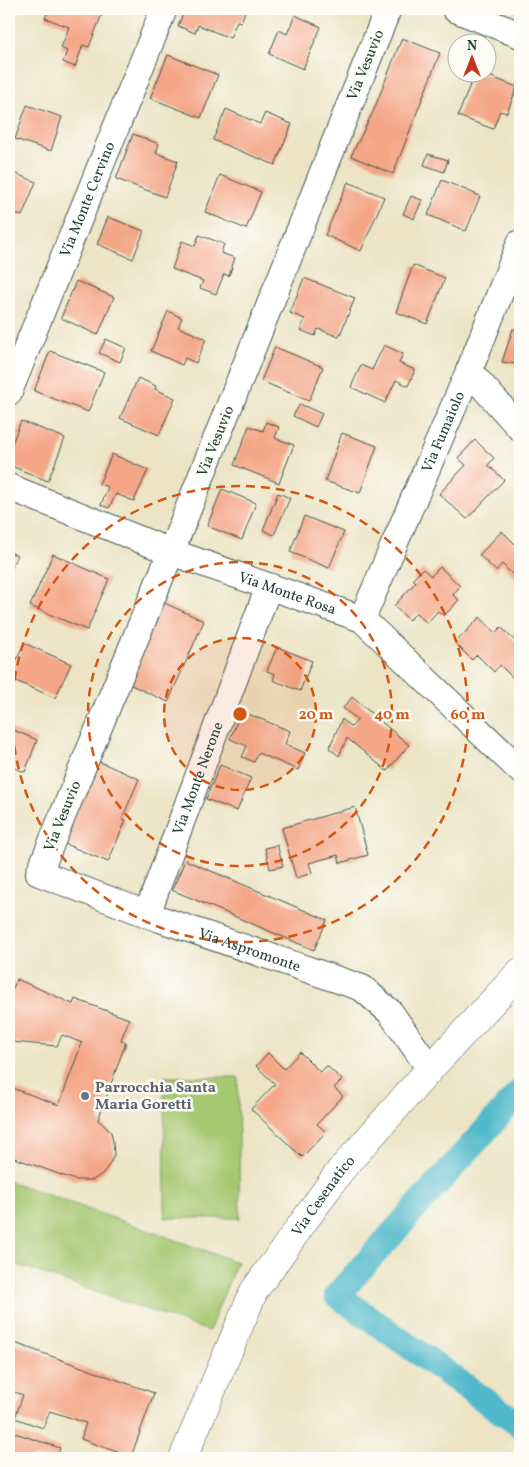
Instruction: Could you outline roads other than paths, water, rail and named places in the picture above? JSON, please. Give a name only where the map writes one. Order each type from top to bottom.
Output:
[{"type":"main road","name":"Via Cesenatico","points":[[183,1458],[254,1291],[340,1171],[430,1069],[520,972]]},
{"type":"street","name":"Via Monte Cervino","points":[[9,392],[164,9]]},
{"type":"street","name":"Via Vesuvio","points":[[39,873],[171,552],[388,9]]},
{"type":"street","points":[[457,9],[520,35]]},
{"type":"street","name":"Via Fumaiolo","points":[[362,620],[469,371],[520,243]]},
{"type":"street","points":[[469,371],[520,428]]},
{"type":"street","name":"Via Monte Rosa","points":[[9,487],[171,552],[362,620],[520,770]]},
{"type":"street","name":"Via Monte Nerone","points":[[147,914],[269,586]]},
{"type":"street","name":"Via Aspromonte","points":[[39,873],[147,914],[362,988],[390,1012],[430,1069]]},
{"type":"waterway","points":[[520,1092],[337,1295],[520,1425]]},
{"type":"place","name":"Parrocchia Santa Maria Goretti","points":[[85,1096]]}]
